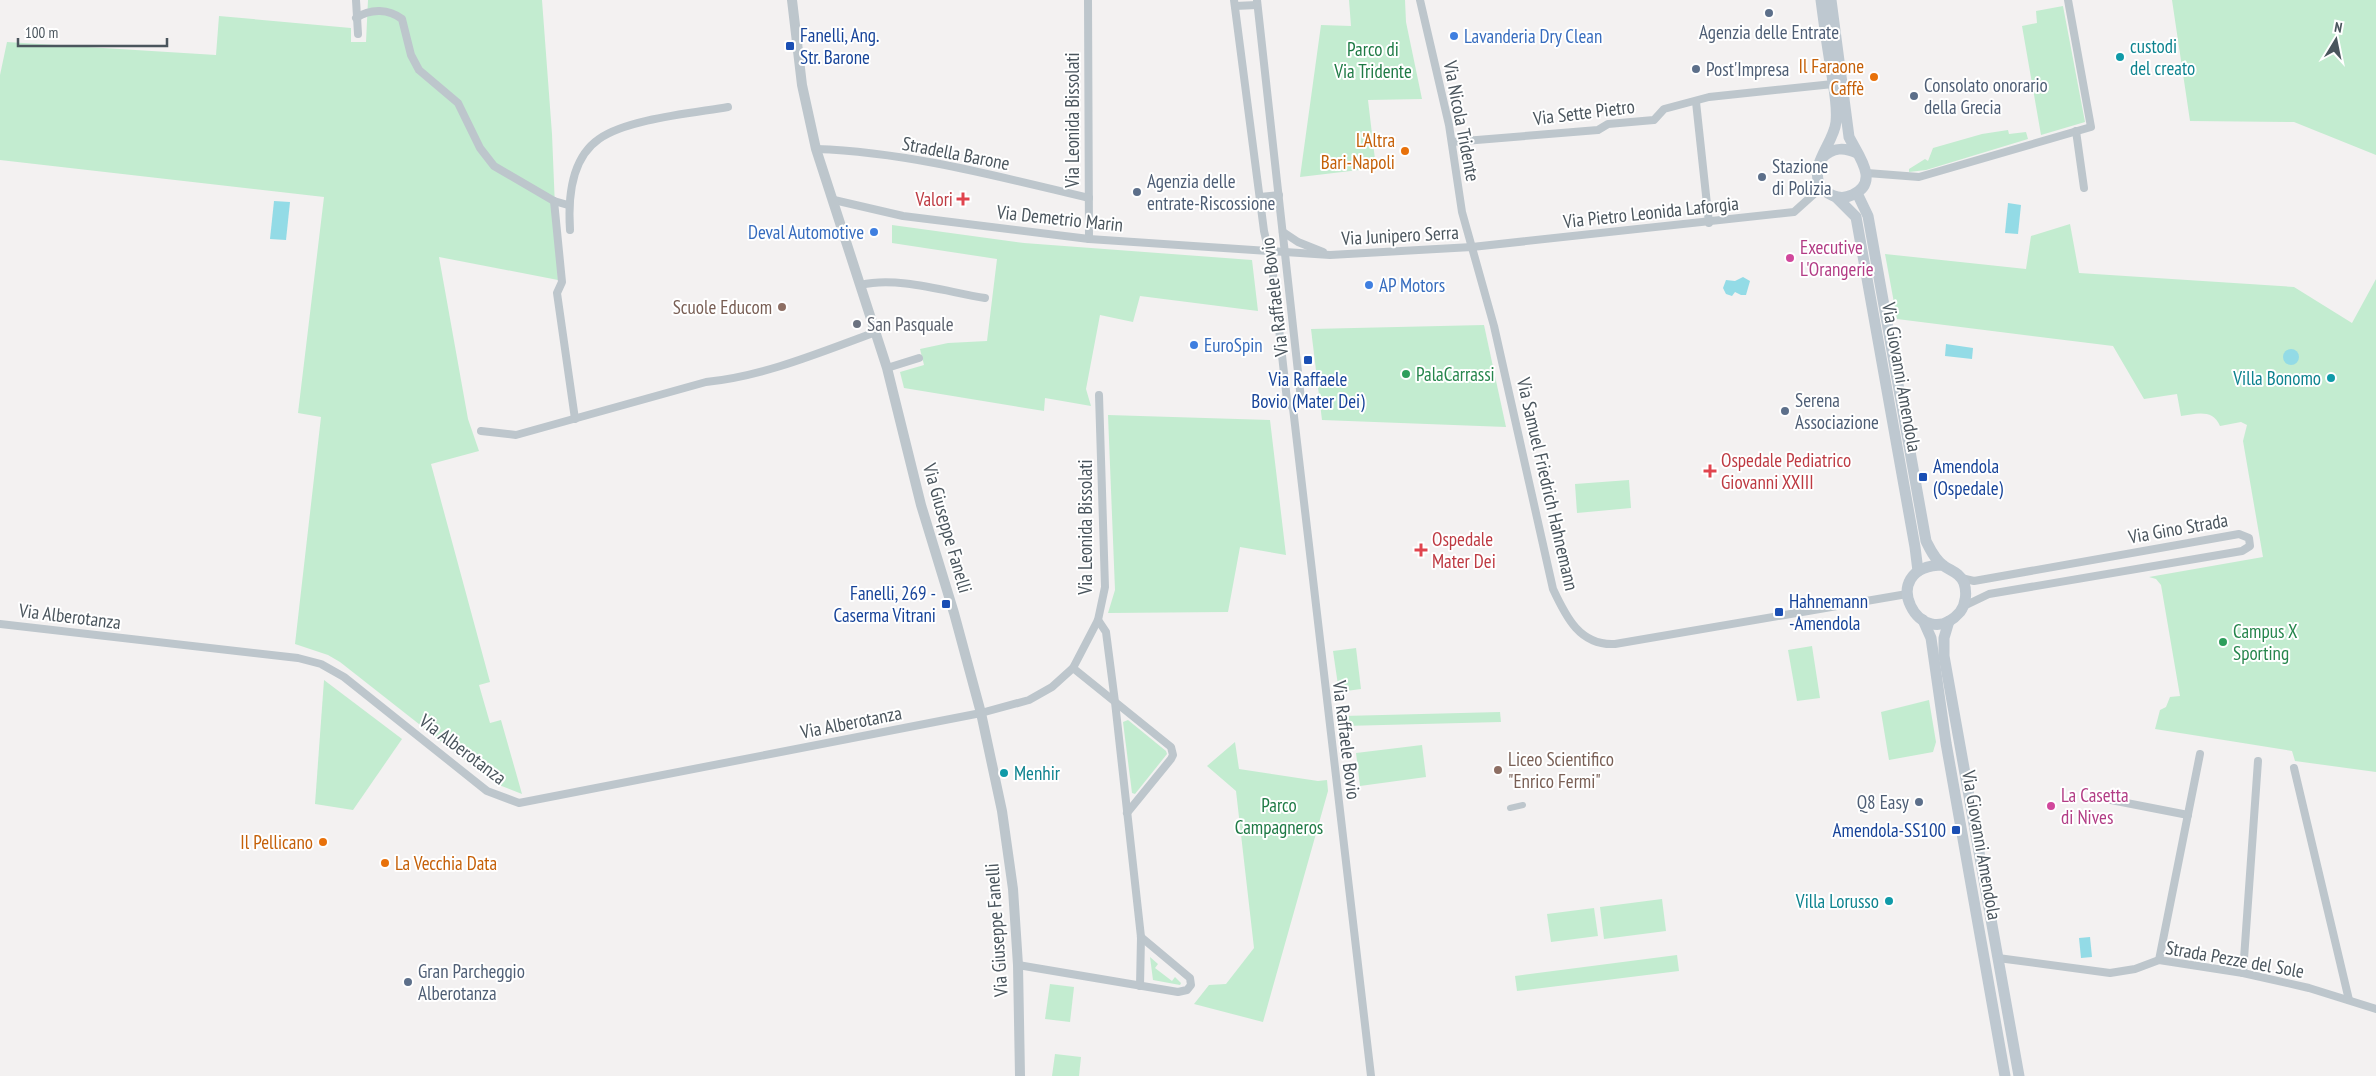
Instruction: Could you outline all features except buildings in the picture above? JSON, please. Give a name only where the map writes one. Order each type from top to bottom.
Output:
[{"type":"main road","points":[[1819,183],[1817,175],[1836,122],[1833,84],[1820,0]]},
{"type":"main road","points":[[1831,0],[1849,137],[1862,159],[1867,173],[1862,187],[1857,193],[1843,198],[1836,197]]},
{"type":"main road","points":[[1822,159],[1834,150],[1841,148],[1857,153]]},
{"type":"main road","name":"Via Giovanni Amendola","points":[[1819,183],[1856,217],[1918,571]]},
{"type":"main road","name":"Via Giovanni Amendola","points":[[1857,193],[1868,216],[1926,541],[1932,553],[1943,565],[1955,571],[1961,578]]},
{"type":"main road","points":[[1906,594],[1910,582],[1918,571],[1929,566],[1943,565]]},
{"type":"main road","points":[[1923,620],[1929,623],[1942,624],[1954,618],[1964,606],[1966,595],[1961,578]]},
{"type":"main road","name":"Via Giovanni Amendola","points":[[1906,594],[1909,607],[1917,617],[1923,620],[1931,638],[1946,743],[2004,1076]]},
{"type":"main road","name":"Via Giovanni Amendola","points":[[1949,621],[1944,638],[1944,656],[2019,1076]]},
{"type":"street","points":[[356,0],[358,34]]},
{"type":"street","name":"Via Giuseppe Fanelli","points":[[792,0],[802,85],[816,149],[887,368],[921,505],[954,612],[981,713],[1003,821],[1013,889],[1018,965],[1020,1076]]},
{"type":"street","name":"Via Leonida Bissolati","points":[[1088,0],[1089,239]]},
{"type":"street","name":"Via Nicola Tridente","points":[[1420,0],[1452,142],[1462,212],[1472,247]]},
{"type":"street","points":[[1867,173],[1924,176],[2091,127],[2068,0]]},
{"type":"street","points":[[1235,3],[1257,2]]},
{"type":"street","name":"Via Raffaele Bovio","points":[[1257,2],[1301,399],[1293,408]]},
{"type":"street","name":"Via Raffaele Bovio","points":[[1235,3],[1287,400],[1293,408],[1371,1076]]},
{"type":"street","points":[[356,18],[363,14],[387,11],[402,19],[411,55],[419,70],[458,103],[487,158],[494,166],[554,201],[568,205]]},
{"type":"street","name":"Via Sette Pietro","points":[[1452,142],[1598,130],[1608,124],[1654,120],[1664,109],[1709,97],[1833,84]]},
{"type":"street","points":[[1696,102],[1709,223]]},
{"type":"street","points":[[570,230],[568,205],[576,170],[598,139],[614,131],[648,122],[728,107]]},
{"type":"street","points":[[2076,131],[2084,188]]},
{"type":"street","name":"Stradella Barone","points":[[816,149],[843,150],[962,168],[1089,198]]},
{"type":"street","name":"Via Pietro Leonida Laforgia","points":[[1472,247],[1709,223],[1794,212],[1814,194],[1819,183]]},
{"type":"street","points":[[1260,197],[1279,195]]},
{"type":"street","name":"Via Demetrio Marin","points":[[834,200],[903,216],[1089,239],[1285,253]]},
{"type":"street","points":[[554,201],[562,282],[557,293],[575,419]]},
{"type":"street","name":"Via Junipero Serra","points":[[1283,232],[1298,242],[1330,254]]},
{"type":"street","name":"Via Junipero Serra","points":[[1285,253],[1330,254],[1472,247]]},
{"type":"street","name":"Via Samuel Friedrich Hahnemann","points":[[1472,247],[1494,326],[1553,588],[1567,617],[1582,635],[1600,643],[1615,644],[1906,594]]},
{"type":"street","points":[[861,285],[876,281],[893,282],[985,298]]},
{"type":"street","points":[[481,431],[516,435],[706,382],[734,379],[775,368],[876,332]]},
{"type":"street","points":[[887,368],[919,358]]},
{"type":"street","name":"Via Leonida Bissolati","points":[[981,713],[1029,700],[1052,686],[1073,668],[1098,620],[1105,587],[1099,395]]},
{"type":"street","name":"Via Gino Strada","points":[[1961,578],[1980,580],[2239,534],[2249,538],[2250,546],[2242,551],[1989,594],[1964,606]]},
{"type":"street","points":[[1098,620],[1106,632],[1115,702],[1141,937],[1140,986]]},
{"type":"street","name":"Via Alberotanza","points":[[0,624],[298,658],[321,664],[344,677],[487,791],[519,803],[981,713]]},
{"type":"street","points":[[1073,668],[1169,744],[1173,755],[1127,813]]},
{"type":"street","points":[[2159,960],[2200,754]]},
{"type":"street","points":[[2243,973],[2258,761]]},
{"type":"street","points":[[2294,768],[2349,1000]]},
{"type":"street","points":[[2111,800],[2188,815]]},
{"type":"street","points":[[1510,808],[1523,805]]},
{"type":"street","points":[[1018,965],[1182,993],[1191,985],[1190,978],[1141,937]]},
{"type":"street","points":[[1140,956],[1151,951],[1160,954]]},
{"type":"street","name":"Strada Pezze del Sole","points":[[1998,958],[2110,972],[2135,969],[2159,960],[2243,973],[2309,988],[2376,1009]]},
{"type":"green space","points":[[368,0],[542,0],[552,134],[558,280],[439,257],[468,419],[479,451],[431,464],[490,682],[479,685],[490,723],[501,720],[522,794],[494,783],[340,662],[328,655],[295,644],[321,417],[298,413],[324,197],[0,160],[0,75],[7,42],[216,55],[219,16],[351,28],[351,42],[366,42]]},
{"type":"green space","name":"Parco di Via Tridente","points":[[1349,0],[1405,0],[1406,22],[1422,99],[1368,100],[1376,168],[1300,177],[1321,25],[1351,26]]},
{"type":"green space","points":[[2172,0],[2376,0],[2376,155],[2294,122],[2190,121]]},
{"type":"green space","points":[[2063,6],[2085,122],[2041,135],[2022,26],[2037,23],[2036,11]]},
{"type":"green space","points":[[2008,130],[2009,134],[2026,132],[2028,139],[1926,170],[1909,172],[1909,169],[1925,159],[1928,161],[1933,148],[1982,134]]},
{"type":"green space","points":[[2070,224],[2079,273],[2294,287],[2352,323],[2376,279],[2376,772],[2295,761],[2292,751],[2155,729],[2160,710],[2166,707],[2170,697],[2180,696],[2161,585],[2156,579],[2149,577],[2263,557],[2243,441],[2247,425],[2241,422],[2220,426],[2217,420],[2208,414],[2181,416],[2177,394],[2144,399],[2113,346],[1897,319],[1885,254],[2026,269],[2031,236]]},
{"type":"green space","points":[[892,225],[1024,243],[1252,260],[1258,311],[1140,296],[1133,322],[1100,315],[1086,389],[1091,406],[1045,398],[1044,411],[904,388],[900,372],[924,365],[920,349],[948,343],[987,341],[997,259],[892,243]]},
{"type":"green space","name":"PalaCarrassi","points":[[1484,325],[1506,427],[1322,420],[1311,329]]},
{"type":"green space","points":[[1108,415],[1270,420],[1286,555],[1240,547],[1228,612],[1108,613],[1115,590]]},
{"type":"green space","points":[[1629,480],[1631,508],[1577,513],[1575,484]]},
{"type":"green space","points":[[1812,646],[1820,698],[1797,701],[1788,650]]},
{"type":"green space","points":[[1356,648],[1361,689],[1339,692],[1333,651]]},
{"type":"green space","points":[[324,680],[402,739],[353,810],[315,804]]},
{"type":"green space","points":[[1929,700],[1936,742],[1933,752],[1889,760],[1881,712]]},
{"type":"green space","points":[[1500,712],[1501,722],[1344,726],[1343,716]]},
{"type":"green space","points":[[1128,720],[1166,751],[1167,754],[1135,794],[1132,793],[1123,722]]},
{"type":"green space","name":"Parco Campagneros","points":[[1235,742],[1239,769],[1318,781],[1327,780],[1328,791],[1263,1022],[1194,1004],[1209,985],[1226,984],[1254,948],[1236,791],[1207,766]]},
{"type":"green space","points":[[1422,745],[1426,777],[1360,786],[1356,753]]},
{"type":"green space","points":[[1662,899],[1666,931],[1604,939],[1600,907]]},
{"type":"green space","points":[[1594,908],[1598,936],[1551,942],[1547,914]]},
{"type":"green space","points":[[1677,955],[1679,971],[1517,991],[1515,976]]},
{"type":"green space","points":[[1150,957],[1158,964],[1155,968],[1172,981],[1175,977],[1181,983],[1180,985],[1153,980]]},
{"type":"green space","points":[[1050,984],[1074,987],[1070,1022],[1045,1019]]},
{"type":"green space","points":[[1055,1054],[1081,1057],[1079,1076],[1052,1076]]},
{"type":"water","points":[[274,201],[290,202],[286,240],[270,239]]},
{"type":"water","points":[[2008,203],[2021,205],[2018,234],[2005,233]]},
{"type":"water","points":[[1743,277],[1750,281],[1746,295],[1735,292],[1732,296],[1726,294],[1723,288],[1726,280],[1735,281]]},
{"type":"water","points":[[1946,344],[1973,348],[1972,359],[1945,356]]},
{"type":"water","points":[[2291,349],[2299,357],[2291,365],[2283,357]]},
{"type":"water","points":[[2090,937],[2092,957],[2081,958],[2079,938]]},
{"type":"place","name":"Agenzia delle Entrate","points":[[1769,13]]},
{"type":"place","name":"Lavanderia Dry Clean","points":[[1454,36]]},
{"type":"place","name":"Fanelli, Ang. Str. Barone","points":[[790,46]]},
{"type":"place","name":"custodi del creato","points":[[2120,57]]},
{"type":"place","name":"Post'Impresa","points":[[1696,69]]},
{"type":"place","name":"Il Faraone Caffè","points":[[1874,77]]},
{"type":"place","name":"Consolato onorario della Grecia","points":[[1914,96]]},
{"type":"place","name":"L'Altra Bari-Napoli","points":[[1405,151]]},
{"type":"place","name":"Stazione di Polizia","points":[[1762,177]]},
{"type":"place","name":"Agenzia delle entrate-Riscossione","points":[[1137,192]]},
{"type":"place","name":"Valori","points":[[963,199]]},
{"type":"place","name":"Deval Automotive","points":[[874,232]]},
{"type":"place","name":"Executive L'Orangerie","points":[[1790,258]]},
{"type":"place","name":"AP Motors","points":[[1369,285]]},
{"type":"place","name":"Scuole Educom","points":[[782,307]]},
{"type":"place","name":"San Pasquale","points":[[857,324]]},
{"type":"place","name":"EuroSpin","points":[[1194,345]]},
{"type":"place","name":"Via Raffaele Bovio (Mater Dei)","points":[[1308,360]]},
{"type":"place","name":"PalaCarrassi","points":[[1406,374]]},
{"type":"place","name":"Villa Bonomo","points":[[2331,378]]},
{"type":"place","name":"Serena Associazione","points":[[1785,411]]},
{"type":"place","name":"Ospedale Pediatrico Giovanni XXIII","points":[[1710,471]]},
{"type":"place","name":"Amendola (Ospedale)","points":[[1923,477]]},
{"type":"place","name":"Ospedale Mater Dei","points":[[1421,550]]},
{"type":"place","name":"Fanelli, 269 - Caserma Vitrani","points":[[946,604]]},
{"type":"place","name":"Hahnemann -Amendola","points":[[1779,612]]},
{"type":"place","name":"Campus X Sporting","points":[[2223,642]]},
{"type":"place","name":"Liceo Scientifico \"Enrico Fermi\"","points":[[1498,770]]},
{"type":"place","name":"Menhir","points":[[1004,773]]},
{"type":"place","name":"Q8 Easy","points":[[1919,802]]},
{"type":"place","name":"La Casetta di Nives","points":[[2051,806]]},
{"type":"place","name":"Amendola-SS100","points":[[1956,830]]},
{"type":"place","name":"Il Pellicano","points":[[323,842]]},
{"type":"place","name":"La Vecchia Data","points":[[385,863]]},
{"type":"place","name":"Villa Lorusso","points":[[1889,901]]},
{"type":"place","name":"Gran Parcheggio Alberotanza","points":[[408,982]]}]
